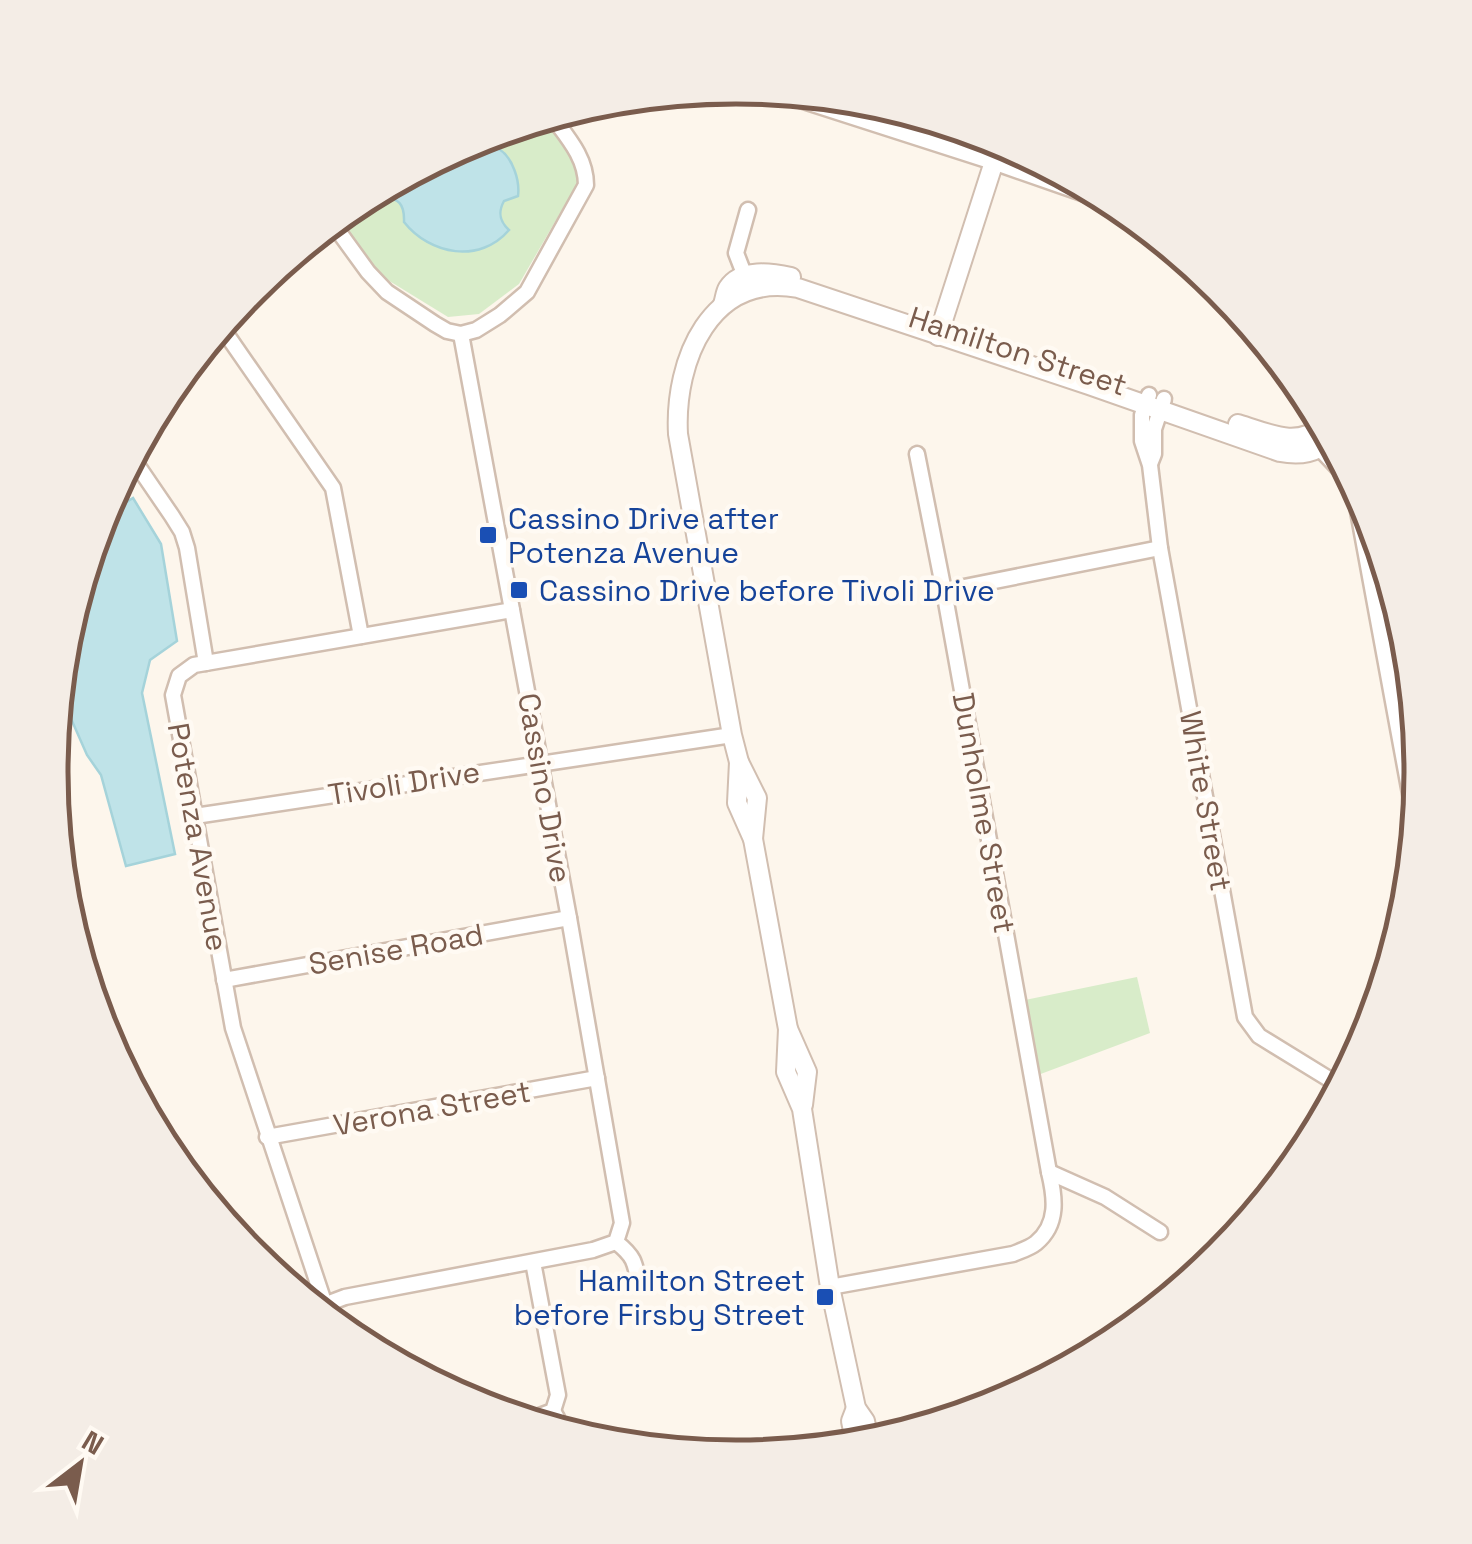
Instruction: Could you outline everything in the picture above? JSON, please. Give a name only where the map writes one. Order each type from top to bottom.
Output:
[{"type":"street","points":[[834,111],[1050,182]]},
{"type":"street","points":[[340,234],[388,292],[448,331],[461,334],[476,330],[500,316],[527,292],[586,184],[582,159],[560,127]]},
{"type":"street","points":[[940,331],[995,156]]},
{"type":"street","points":[[747,283],[736,252],[748,210]]},
{"type":"street","name":"Hamilton Street","points":[[866,1428],[856,1408],[830,1287],[802,1110],[786,1072],[788,1029],[753,839],[737,803],[738,762],[678,434],[676,407],[695,342],[712,316],[747,283],[778,284],[845,299],[1155,402],[1280,452],[1303,454],[1317,442]]},
{"type":"street","name":"Cassino Drive","points":[[461,334],[622,1222],[616,1242]]},
{"type":"street","points":[[228,337],[333,488],[361,636]]},
{"type":"street","name":"White Street","points":[[1155,402],[1154,454],[1150,465],[1160,548],[1245,1017],[1259,1036],[1330,1079]]},
{"type":"street","name":"Dunholme Street","points":[[830,1287],[1013,1254],[1035,1244],[1048,1229],[1056,1201],[917,454]]},
{"type":"street","points":[[140,470],[182,532],[206,663],[512,610]]},
{"type":"street","points":[[944,591],[1160,548]]},
{"type":"street","points":[[1367,552],[1404,759]]},
{"type":"street","name":"Potenza Avenue","points":[[206,663],[194,665],[178,676],[173,695],[232,1028],[321,1296]]},
{"type":"street","name":"Tivoli Drive","points":[[195,816],[732,735]]},
{"type":"street","name":"Senise Road","points":[[224,980],[569,918]]},
{"type":"street","name":"Verona Street","points":[[267,1137],[597,1078]]},
{"type":"street","points":[[1049,1172],[1105,1197],[1160,1232]]},
{"type":"street","points":[[329,1302],[593,1250],[616,1242],[635,1262],[639,1284]]},
{"type":"street","points":[[533,1262],[558,1395],[554,1415]]},
{"type":"street","name":"Hamilton Street","points":[[853,1430],[851,1421],[856,1408]]},
{"type":"street","points":[[548,1413],[553,1411]]},
{"type":"green space","points":[[556,128],[581,177],[519,284],[479,314],[448,317],[378,274],[346,230],[440,172]]},
{"type":"green space","points":[[1137,977],[1150,1033],[1038,1075],[1025,1000]]},
{"type":"water","points":[[497,148],[512,164],[517,177],[518,196],[504,201],[500,213],[509,230],[484,248],[455,251],[427,242],[404,222],[400,203],[393,199],[440,172]]},
{"type":"water","points":[[133,498],[161,544],[177,641],[150,660],[142,693],[175,854],[126,866],[101,775],[87,755],[70,716],[90,599],[123,504]]},
{"type":"place","name":"Cassino Drive after Potenza Avenue","points":[[488,535]]},
{"type":"place","name":"Cassino Drive before Tivoli Drive","points":[[519,590]]},
{"type":"place","name":"Hamilton Street before Firsby Street","points":[[825,1297]]}]
